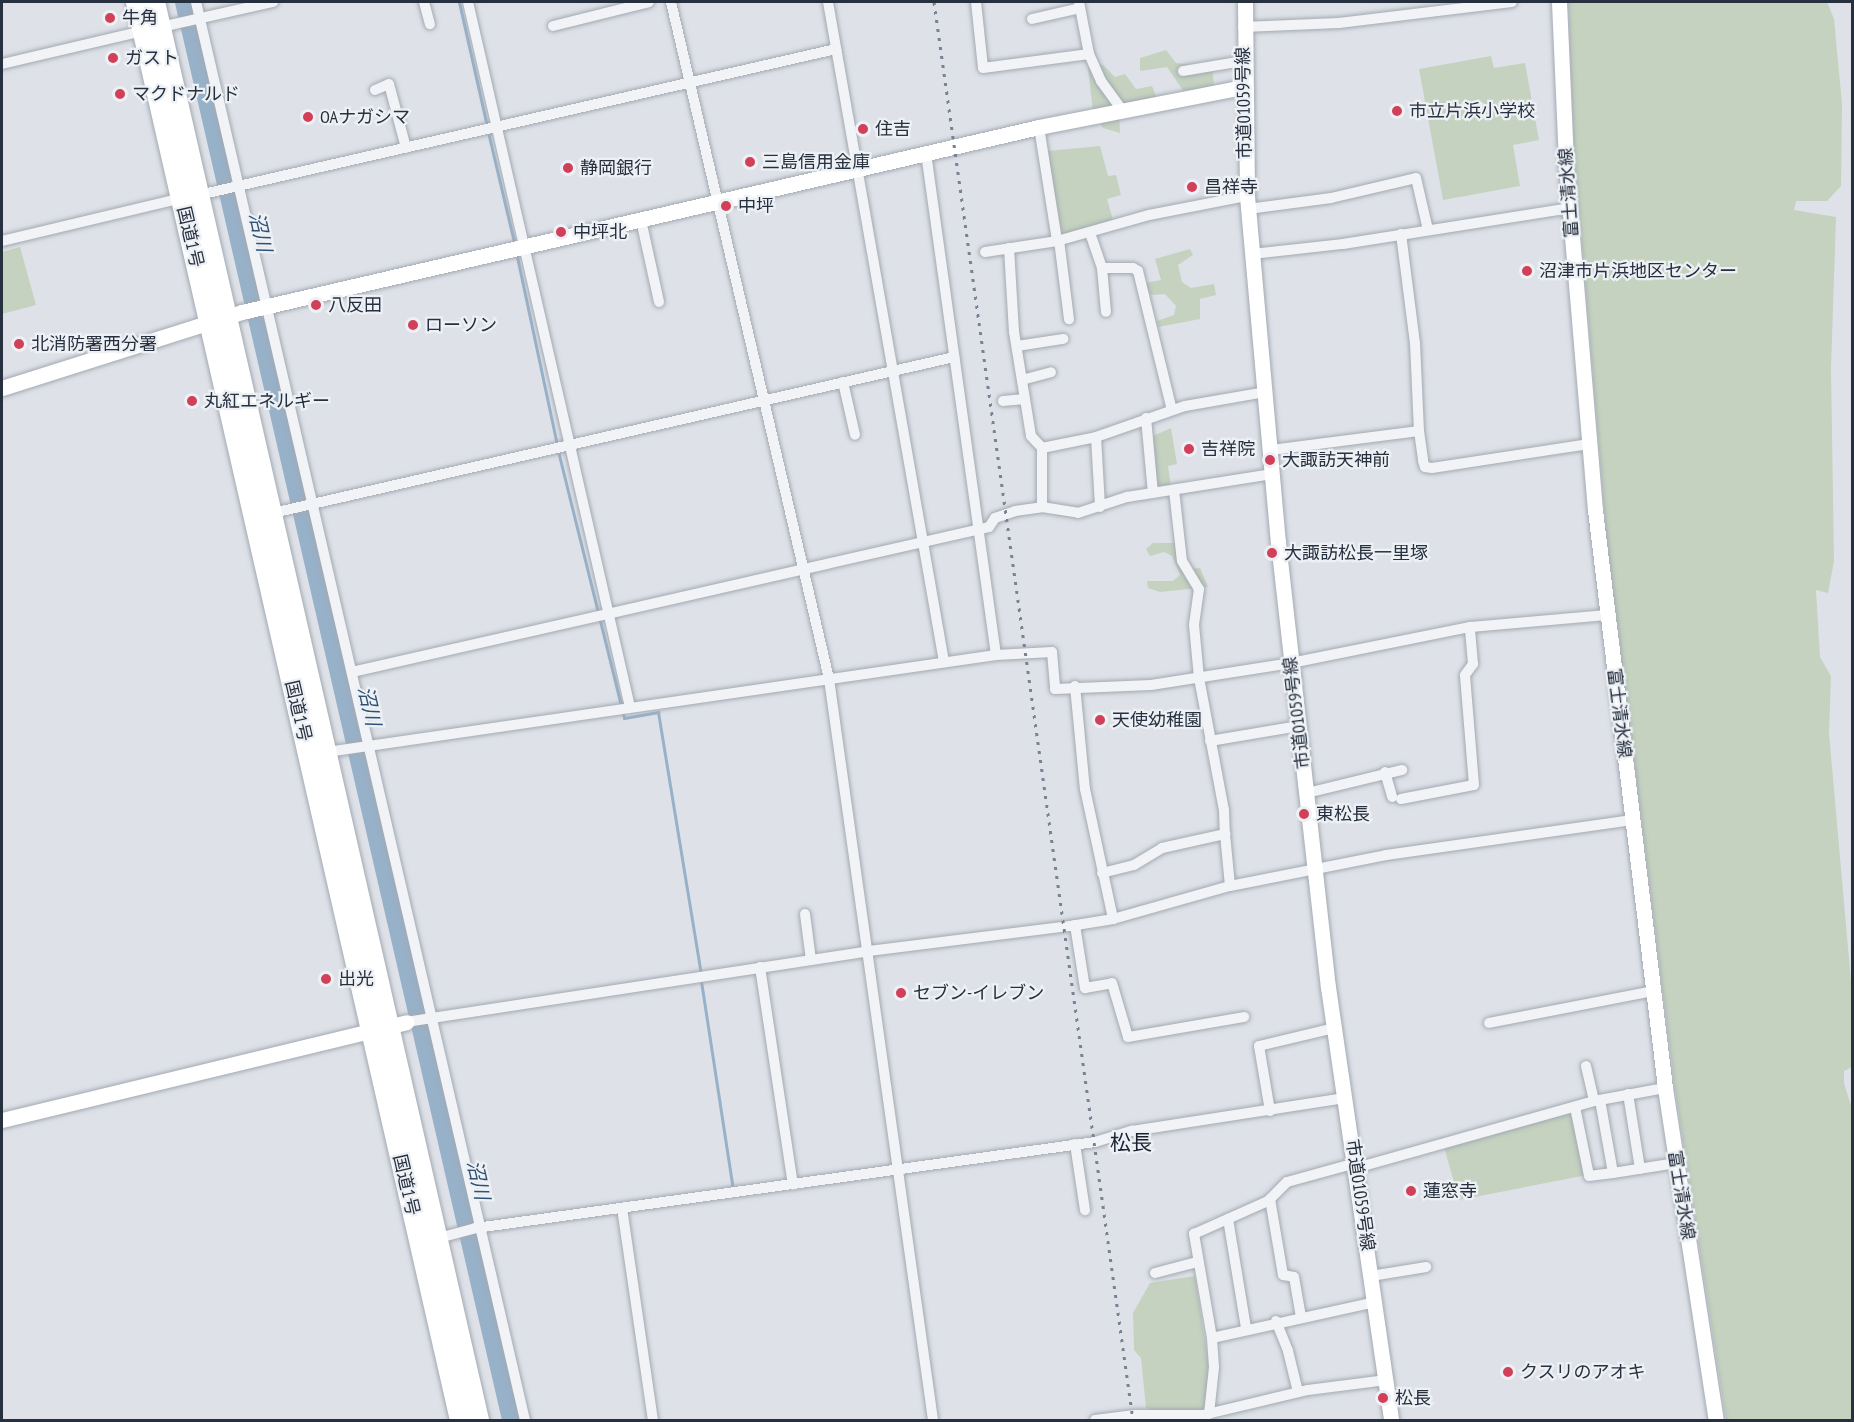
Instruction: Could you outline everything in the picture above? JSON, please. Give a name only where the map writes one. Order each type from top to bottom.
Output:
[{"type":"highway","name":"国道1号","points":[[136,2],[160,28]]},
{"type":"highway","name":"国道1号","points":[[155,2],[197,195],[235,314],[282,511],[446,1236],[479,1420]]},
{"type":"highway","name":"国道1号","points":[[197,195],[209,322],[460,1420]]},
{"type":"street","points":[[196,2],[236,188],[352,672],[366,744],[525,1420]]},
{"type":"street","points":[[2,64],[273,2]]},
{"type":"street","points":[[424,2],[430,24]]},
{"type":"street","points":[[468,2],[495,127],[515,248],[568,445],[630,707]]},
{"type":"street","points":[[552,26],[614,6],[649,2]]},
{"type":"street","points":[[671,2],[688,83],[829,679],[869,951],[933,1420]]},
{"type":"street","points":[[828,2],[944,662]]},
{"type":"street","points":[[976,2],[983,68],[1089,54]]},
{"type":"street","name":"市道01059号線","points":[[1245,2],[1243,87],[1248,202],[1291,663],[1334,1028],[1376,1302],[1391,1420]]},
{"type":"street","points":[[1243,27],[1339,23],[1512,2]]},
{"type":"street","name":"富士清水線","points":[[1558,2],[1570,208],[1589,444],[1607,615],[1665,1088],[1716,1420]]},
{"type":"street","points":[[1032,19],[1079,4],[1089,54],[1101,81],[1121,110]]},
{"type":"street","points":[[2,241],[836,49]]},
{"type":"street","points":[[1183,71],[1243,61]]},
{"type":"street","points":[[375,90],[389,84],[406,148]]},
{"type":"street","points":[[2,388],[266,306],[1039,127],[1243,87]]},
{"type":"street","points":[[1039,127],[1069,319]]},
{"type":"street","points":[[926,153],[996,655]]},
{"type":"street","points":[[985,252],[1090,233],[1149,215],[1248,202],[1331,198],[1416,178],[1428,230]]},
{"type":"street","points":[[1252,254],[1570,208]]},
{"type":"street","points":[[641,220],[659,302]]},
{"type":"street","points":[[1090,233],[1102,268],[1106,312]]},
{"type":"street","points":[[1401,234],[1415,342],[1419,431],[1425,467],[1432,468],[1589,444]]},
{"type":"street","points":[[1009,248],[1017,346],[1031,436],[1042,448],[1042,507]]},
{"type":"street","points":[[1102,268],[1133,268],[1138,272],[1172,410]]},
{"type":"street","points":[[1017,346],[1064,339]]},
{"type":"street","points":[[282,511],[954,357]]},
{"type":"street","points":[[1022,380],[1051,372]]},
{"type":"street","points":[[843,382],[855,435]]},
{"type":"street","points":[[1042,448],[1096,436],[1172,410],[1265,392]]},
{"type":"street","points":[[1003,401],[1025,399]]},
{"type":"street","points":[[1146,418],[1153,493]]},
{"type":"street","points":[[1271,450],[1419,431]]},
{"type":"street","points":[[1096,436],[1100,507]]},
{"type":"street","points":[[352,672],[980,529],[1006,514],[1042,507],[1078,513],[1127,497],[1272,474]]},
{"type":"street","points":[[1174,490],[1182,561],[1199,589],[1194,625],[1199,678],[1224,810],[1230,886]]},
{"type":"street","points":[[335,750],[996,655],[1052,652],[1055,688],[1151,685],[1291,663],[1470,627],[1607,615]]},
{"type":"street","points":[[1385,772],[1396,798],[1474,785],[1474,747],[1468,739],[1465,675],[1473,664],[1470,627]]},
{"type":"street","points":[[1075,686],[1085,789],[1113,919]]},
{"type":"street","points":[[1210,741],[1299,726]]},
{"type":"street","points":[[1307,793],[1385,772],[1402,770]]},
{"type":"street","points":[[2,1120],[431,1016],[869,951],[1113,919],[1230,886],[1315,869],[1445,846],[1633,820]]},
{"type":"street","points":[[1102,873],[1134,865],[1162,848],[1225,834]]},
{"type":"street","points":[[805,914],[811,960]]},
{"type":"street","points":[[1075,925],[1085,988],[1112,983],[1128,1037],[1244,1017]]},
{"type":"street","points":[[760,967],[793,1185]]},
{"type":"street","points":[[1489,1023],[1653,991]]},
{"type":"street","points":[[1270,1112],[1259,1046],[1334,1028]]},
{"type":"street","points":[[1586,1066],[1597,1100],[1613,1173]]},
{"type":"street","points":[[1209,1414],[1214,1367],[1212,1338],[1197,1262],[1194,1234],[1270,1199],[1287,1182],[1597,1100],[1665,1088]]},
{"type":"street","points":[[1629,1094],[1640,1169]]},
{"type":"street","points":[[446,1236],[478,1228],[1075,1144],[1132,1131],[1270,1112],[1346,1098]]},
{"type":"street","points":[[1575,1107],[1589,1176],[1676,1164]]},
{"type":"street","points":[[1075,1144],[1085,1210]]},
{"type":"street","points":[[1270,1199],[1283,1275],[1294,1277],[1301,1317]]},
{"type":"street","points":[[622,1208],[653,1420]]},
{"type":"street","points":[[1228,1219],[1246,1328]]},
{"type":"street","points":[[1155,1274],[1197,1262]]},
{"type":"street","points":[[1371,1276],[1426,1267]]},
{"type":"street","points":[[1212,1338],[1276,1321],[1376,1302]]},
{"type":"street","points":[[1276,1321],[1288,1351],[1298,1392]]},
{"type":"street","points":[[1095,1420],[1135,1415],[1158,1418],[1209,1414],[1298,1392],[1386,1380]]},
{"type":"green space","points":[[1568,2],[1827,2],[1834,19],[1842,104],[1841,186],[1827,201],[1796,201],[1794,210],[1836,217],[1831,368],[1834,561],[1828,593],[1816,590],[1820,657],[1831,676],[1829,733],[1852,993],[1852,1067],[1844,1071],[1844,1083],[1852,1109],[1852,1420],[1726,1420],[1675,1088],[1607,543],[1574,145]]},
{"type":"green space","points":[[1166,50],[1176,63],[1197,66],[1212,63],[1214,88],[1184,92],[1167,67],[1140,71],[1140,58]]},
{"type":"green space","points":[[1491,56],[1494,68],[1525,63],[1539,140],[1513,145],[1520,186],[1443,200],[1419,69]]},
{"type":"green space","points":[[1094,64],[1103,65],[1115,77],[1125,74],[1136,89],[1152,86],[1157,98],[1119,108],[1120,133],[1103,128],[1093,111],[1088,69]]},
{"type":"green space","points":[[1100,146],[1108,176],[1116,175],[1121,195],[1107,199],[1113,220],[1062,235],[1047,151]]},
{"type":"green space","points":[[20,247],[36,305],[2,314],[2,252]]},
{"type":"green space","points":[[1190,249],[1193,255],[1178,265],[1182,282],[1191,288],[1214,284],[1216,295],[1200,299],[1200,319],[1158,327],[1157,321],[1174,315],[1176,306],[1165,294],[1151,295],[1145,283],[1161,280],[1155,259]]},
{"type":"green space","points":[[1171,428],[1177,464],[1168,466],[1171,487],[1156,491],[1151,437]]},
{"type":"green space","points":[[1153,543],[1176,543],[1189,569],[1200,568],[1208,587],[1160,592],[1148,588],[1147,581],[1173,581],[1180,575],[1172,556],[1164,552],[1150,556],[1146,549]]},
{"type":"green space","points":[[1573,1112],[1587,1175],[1459,1200],[1444,1147]]},
{"type":"green space","points":[[1195,1276],[1209,1367],[1205,1411],[1161,1414],[1146,1408],[1141,1358],[1134,1350],[1133,1313],[1150,1283]]},
{"type":"waterway","name":"沼川","points":[[184,2],[511,1420]]},
{"type":"waterway","points":[[459,2],[487,126]]},
{"type":"waterway","points":[[488,132],[514,242]]},
{"type":"waterway","points":[[516,252],[557,445]]},
{"type":"waterway","points":[[558,451],[624,718],[658,712],[701,974]]},
{"type":"waterway","points":[[701,981],[733,1189]]},
{"type":"railway","points":[[934,2],[1133,1420]]},
{"type":"place","name":"牛角","points":[[110,18]]},
{"type":"place","name":"ガスト","points":[[113,58]]},
{"type":"place","name":"マクドナルド","points":[[120,94]]},
{"type":"place","name":"市立片浜小学校","points":[[1397,111]]},
{"type":"place","name":"OAナガシマ","points":[[308,117]]},
{"type":"place","name":"住吉","points":[[863,129]]},
{"type":"place","name":"三島信用金庫","points":[[750,162]]},
{"type":"place","name":"静岡銀行","points":[[568,168]]},
{"type":"place","name":"昌祥寺","points":[[1192,187]]},
{"type":"place","name":"中坪","points":[[726,206]]},
{"type":"place","name":"中坪北","points":[[561,232]]},
{"type":"place","name":"沼津市片浜地区センター","points":[[1527,271]]},
{"type":"place","name":"八反田","points":[[316,305]]},
{"type":"place","name":"ローソン","points":[[413,325]]},
{"type":"place","name":"北消防署西分署","points":[[19,344]]},
{"type":"place","name":"丸紅エネルギー","points":[[192,401]]},
{"type":"place","name":"吉祥院","points":[[1189,449]]},
{"type":"place","name":"大諏訪天神前","points":[[1270,460]]},
{"type":"place","name":"大諏訪松長一里塚","points":[[1272,553]]},
{"type":"place","name":"天使幼稚園","points":[[1100,720]]},
{"type":"place","name":"東松長","points":[[1304,814]]},
{"type":"place","name":"出光","points":[[326,979]]},
{"type":"place","name":"セブン-イレブン","points":[[901,993]]},
{"type":"place","name":"蓮窓寺","points":[[1411,1191]]},
{"type":"place","name":"クスリのアオキ","points":[[1508,1372]]},
{"type":"place","name":"松長","points":[[1383,1398]]},
{"type":"district","name":"松長","points":[[1131,1143]]}]
